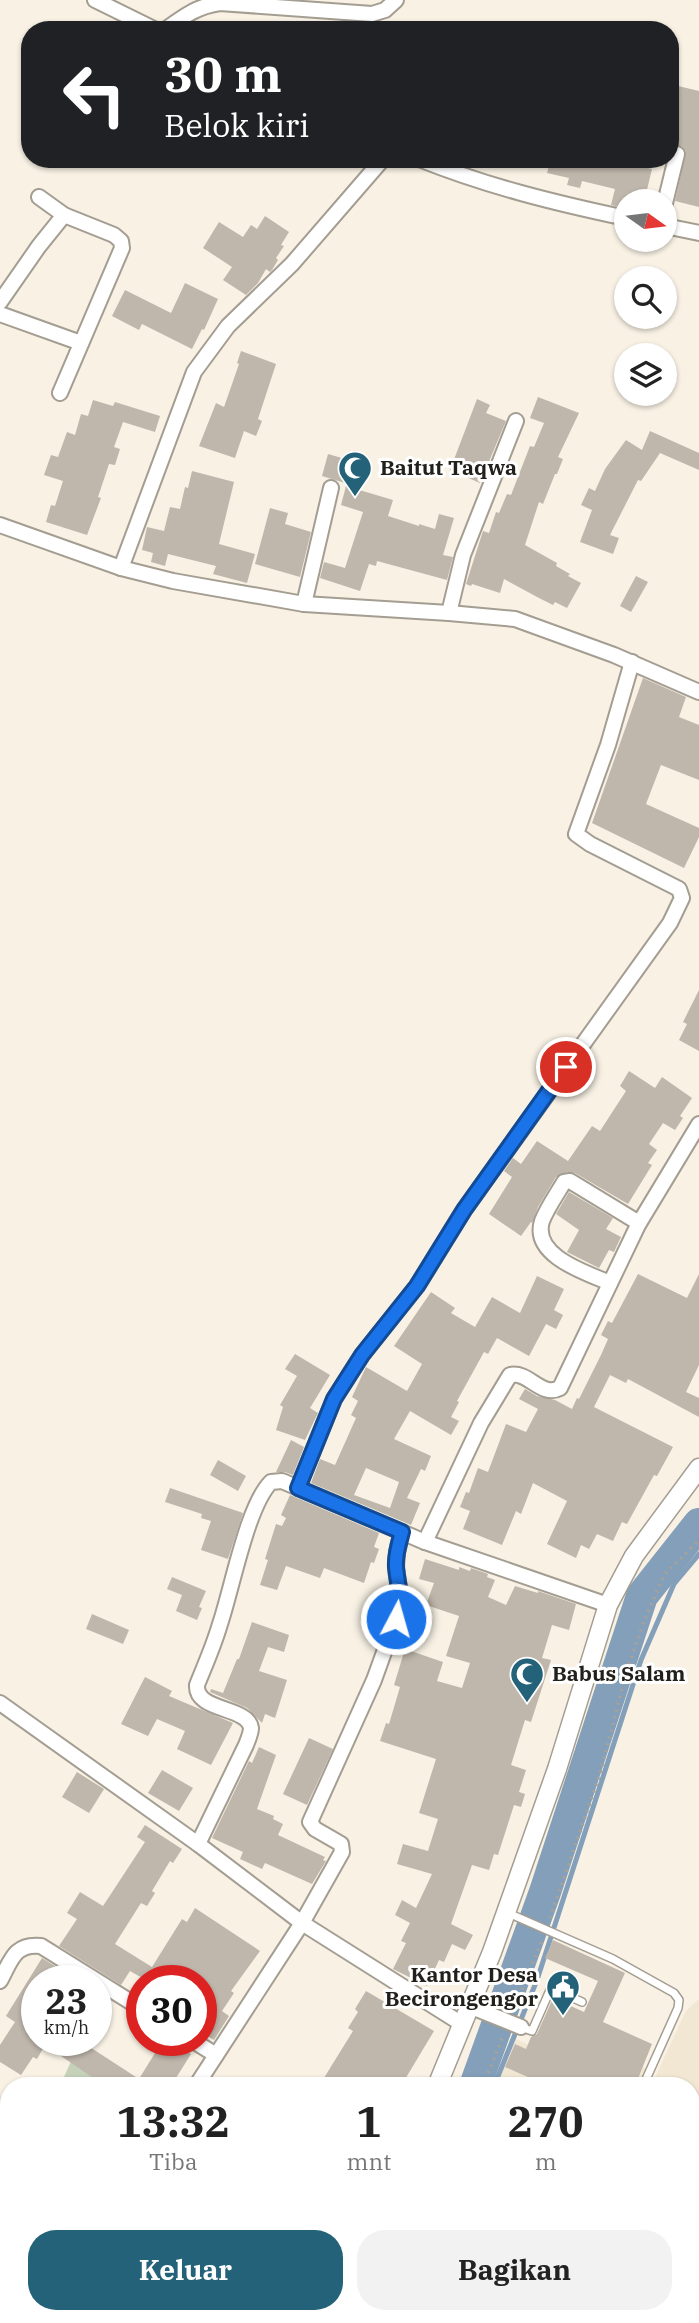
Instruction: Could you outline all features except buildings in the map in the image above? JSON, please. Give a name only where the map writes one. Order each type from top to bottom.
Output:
[{"type":"street","points":[[95,0],[136,21]]},
{"type":"street","points":[[177,21],[193,10],[220,3],[372,14],[385,10],[396,0]]},
{"type":"street","points":[[121,568],[194,372],[228,326],[292,264],[376,168]]},
{"type":"street","points":[[441,168],[465,178],[554,203],[614,216]]},
{"type":"street","points":[[668,189],[674,168]]},
{"type":"street","points":[[39,197],[64,215],[114,235],[121,241],[122,248],[60,393]]},
{"type":"street","points":[[0,302],[64,215]]},
{"type":"street","points":[[677,228],[699,233]]},
{"type":"street","points":[[0,314],[81,343]]},
{"type":"street","points":[[449,612],[463,555],[516,421]]},
{"type":"street","points":[[304,604],[331,488]]},
{"type":"street","points":[[0,525],[121,568],[173,581],[304,604],[449,612],[515,619],[632,662],[699,692]]},
{"type":"street","points":[[298,1488],[334,1399],[362,1355],[417,1286],[464,1210],[678,909],[682,898],[679,889],[590,844],[576,834],[608,745],[632,662]]},
{"type":"street","points":[[425,1542],[481,1423],[510,1374],[521,1375],[548,1391],[559,1388],[639,1223],[699,1124]]},
{"type":"street","points":[[610,1283],[555,1256],[543,1241],[542,1222],[564,1182],[570,1181],[639,1223]]},
{"type":"street","points":[[441,2077],[462,2024],[477,2009],[513,1915],[608,1605],[634,1556],[699,1468]]},
{"type":"street","points":[[198,1844],[251,1730],[240,1716],[202,1699],[196,1691],[197,1685],[220,1625],[250,1523],[264,1489],[271,1482],[282,1481],[425,1542],[608,1605]]},
{"type":"street","points":[[217,2053],[302,1923],[342,1852],[341,1844],[315,1829],[310,1822],[374,1679],[396,1619],[401,1601],[396,1568],[402,1532]]},
{"type":"street","points":[[0,1703],[198,1844],[302,1923],[462,2024]]},
{"type":"street","points":[[0,1981],[18,1950],[29,1945],[41,1945],[126,1999]]},
{"type":"street","points":[[477,2009],[513,2023]]},
{"type":"street","points":[[202,2077],[215,2056]]},
{"type":"lane","points":[[513,1915],[638,1973],[674,1993],[679,2000],[678,2008],[647,2077]]},
{"type":"lane","points":[[513,2023],[531,2031],[551,1988],[582,2002]]},
{"type":"path","points":[[549,1930],[600,1774],[626,1673],[644,1621],[664,1575],[699,1541]]},
{"type":"shaded area","points":[[699,1999],[699,2077],[655,2077],[686,2011]]},
{"type":"shaded area","points":[[516,2039],[586,2071],[597,2052],[650,2070],[646,2077],[500,2077]]},
{"type":"green space","points":[[72,2059],[99,2077],[64,2077]]},
{"type":"waterway","points":[[478,2077],[545,1892],[642,1596],[699,1524]]},
{"type":"waterway","points":[[498,2077],[537,1980],[641,1660],[674,1584],[699,1554]]},
{"type":"place","name":"Baitut Taqwa","points":[[355,498]]},
{"type":"place","name":"Babus Salam","points":[[527,1704]]},
{"type":"place","name":"Kantor Desa Becirongengor","points":[[563,2017]]},
{"type":"route","points":[[396,1619],[401,1601],[396,1568],[402,1532],[298,1488],[334,1399],[362,1355],[417,1286],[464,1210],[566,1067]]}]
